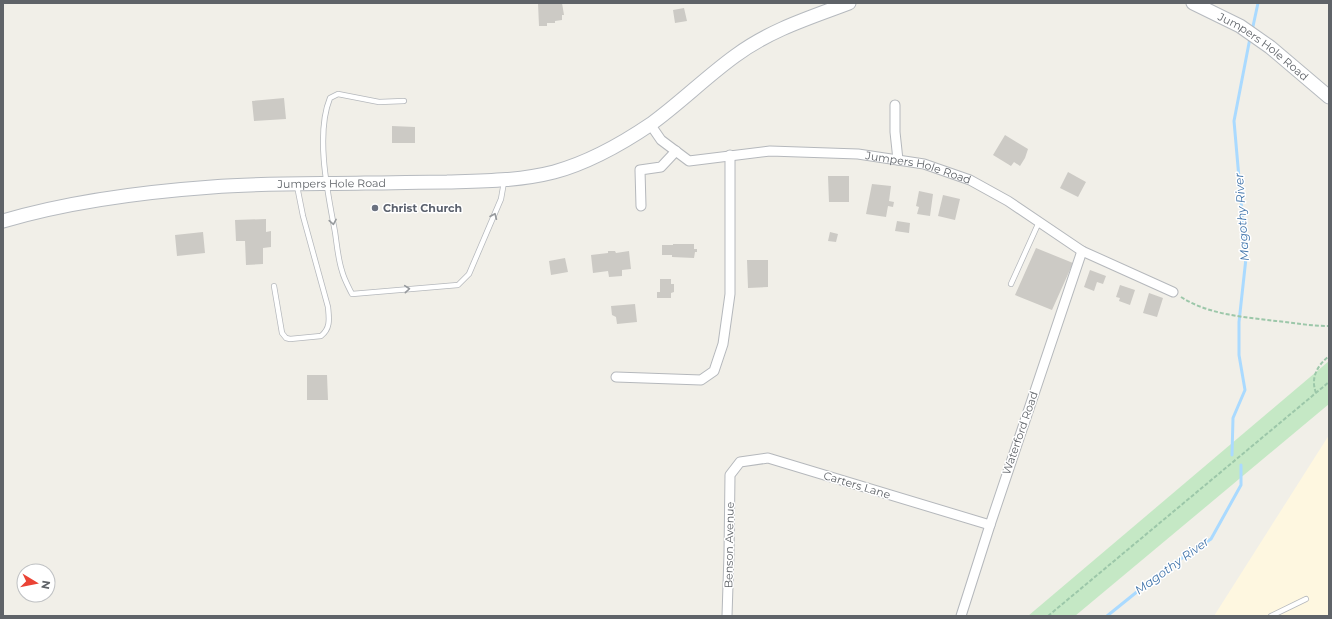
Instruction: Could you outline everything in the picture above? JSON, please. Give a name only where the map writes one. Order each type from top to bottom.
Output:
[{"type":"main road","name":"Jumpers Hole Road","points":[[3,221],[55,207],[139,194],[212,186],[470,182],[504,180],[553,172],[573,166],[618,144],[650,124],[735,56],[760,40],[783,28],[849,3]]},
{"type":"main road","name":"Jumpers Hole Road","points":[[1193,3],[1240,26],[1270,47],[1329,97]]},
{"type":"street","points":[[895,105],[895,132],[898,160]]},
{"type":"street","name":"Jumpers Hole Road","points":[[650,124],[661,140],[690,161],[770,151],[858,154],[924,164],[970,180],[1008,201],[1082,251],[1173,292]]},
{"type":"street","points":[[641,206],[640,170],[661,167],[676,151]]},
{"type":"street","points":[[616,377],[701,380],[714,371],[723,344],[730,294],[730,155]]},
{"type":"street","name":"Waterford Road","points":[[961,616],[1082,251]]},
{"type":"street","name":"Carters Lane","points":[[730,475],[740,462],[768,458],[990,525]]},
{"type":"street","name":"Benson Avenue","points":[[727,616],[730,475]]},
{"type":"lane","points":[[404,101],[380,102],[338,94],[330,98],[324,117],[326,184],[341,271],[352,294],[458,285],[470,274],[501,199],[504,180]]},
{"type":"lane","points":[[274,286],[282,332],[286,338],[290,339],[321,336],[325,333],[328,328],[328,307],[303,216],[297,184]]},
{"type":"lane","points":[[1011,284],[1039,222]]},
{"type":"lane","points":[[1270,616],[1306,599]]},
{"type":"path","points":[[1173,292],[1189,302],[1224,313],[1250,318],[1329,326]]},
{"type":"path","points":[[1316,393],[1314,388],[1315,373],[1319,364],[1329,356]]},
{"type":"path","points":[[1048,616],[1329,382]]},
{"type":"shaded area","points":[[1329,435],[1329,616],[1214,616]]},
{"type":"green space","points":[[1329,361],[1329,404],[1075,616],[1028,616]]},
{"type":"building","points":[[538,3],[562,3],[564,15],[562,15],[562,20],[555,21],[555,23],[547,23],[547,26],[539,26]]},
{"type":"building","points":[[684,8],[687,21],[675,23],[673,10]]},
{"type":"building","points":[[284,98],[286,119],[254,121],[252,101]]},
{"type":"building","points":[[392,126],[415,127],[415,143],[392,143]]},
{"type":"building","points":[[1005,135],[1028,149],[1020,166],[1014,162],[1011,166],[993,155]]},
{"type":"building","points":[[1068,172],[1086,182],[1078,197],[1060,188]]},
{"type":"building","points":[[828,176],[849,176],[849,202],[829,202]]},
{"type":"building","points":[[872,184],[891,186],[889,201],[894,202],[893,207],[888,206],[886,217],[866,214]]},
{"type":"building","points":[[919,191],[933,194],[930,216],[917,214],[919,207],[916,206]]},
{"type":"building","points":[[943,195],[960,199],[955,220],[938,216]]},
{"type":"building","points":[[266,219],[266,232],[271,231],[271,247],[263,248],[263,264],[246,265],[245,241],[236,241],[235,220]]},
{"type":"building","points":[[897,221],[910,223],[909,233],[895,231]]},
{"type":"building","points":[[203,232],[205,253],[177,256],[175,235]]},
{"type":"building","points":[[830,232],[838,234],[836,242],[828,241]]},
{"type":"building","points":[[694,244],[694,249],[697,249],[697,252],[695,252],[694,258],[662,255],[662,245]]},
{"type":"building","points":[[1036,248],[1073,263],[1052,310],[1015,295]]},
{"type":"building","points":[[608,251],[615,251],[616,253],[629,251],[631,269],[622,270],[622,276],[609,277],[608,271],[593,273],[591,255],[608,253]]},
{"type":"building","points":[[565,258],[568,272],[551,275],[549,261]]},
{"type":"building","points":[[747,260],[768,260],[768,287],[748,288]]},
{"type":"building","points":[[1090,270],[1106,276],[1103,284],[1097,282],[1094,291],[1084,287]]},
{"type":"building","points":[[660,279],[671,279],[671,284],[674,284],[674,292],[671,293],[671,298],[657,298],[657,292],[660,292]]},
{"type":"building","points":[[1120,285],[1135,290],[1130,305],[1119,301],[1120,298],[1116,297]]},
{"type":"building","points":[[1149,293],[1163,298],[1157,317],[1143,313]]},
{"type":"building","points":[[635,304],[637,322],[617,324],[616,317],[612,315],[611,306]]},
{"type":"building","points":[[307,375],[327,375],[328,400],[307,400]]},
{"type":"waterway","name":"Magothy River","points":[[1252,31],[1258,3]]},
{"type":"waterway","name":"Magothy River","points":[[1232,455],[1233,418],[1245,390],[1239,355],[1239,322],[1246,258],[1234,121],[1250,38]]},
{"type":"waterway","name":"Magothy River","points":[[1107,616],[1164,570],[1211,539],[1241,485],[1241,465]]},
{"type":"place","name":"Christ Church","points":[[375,208]]}]
